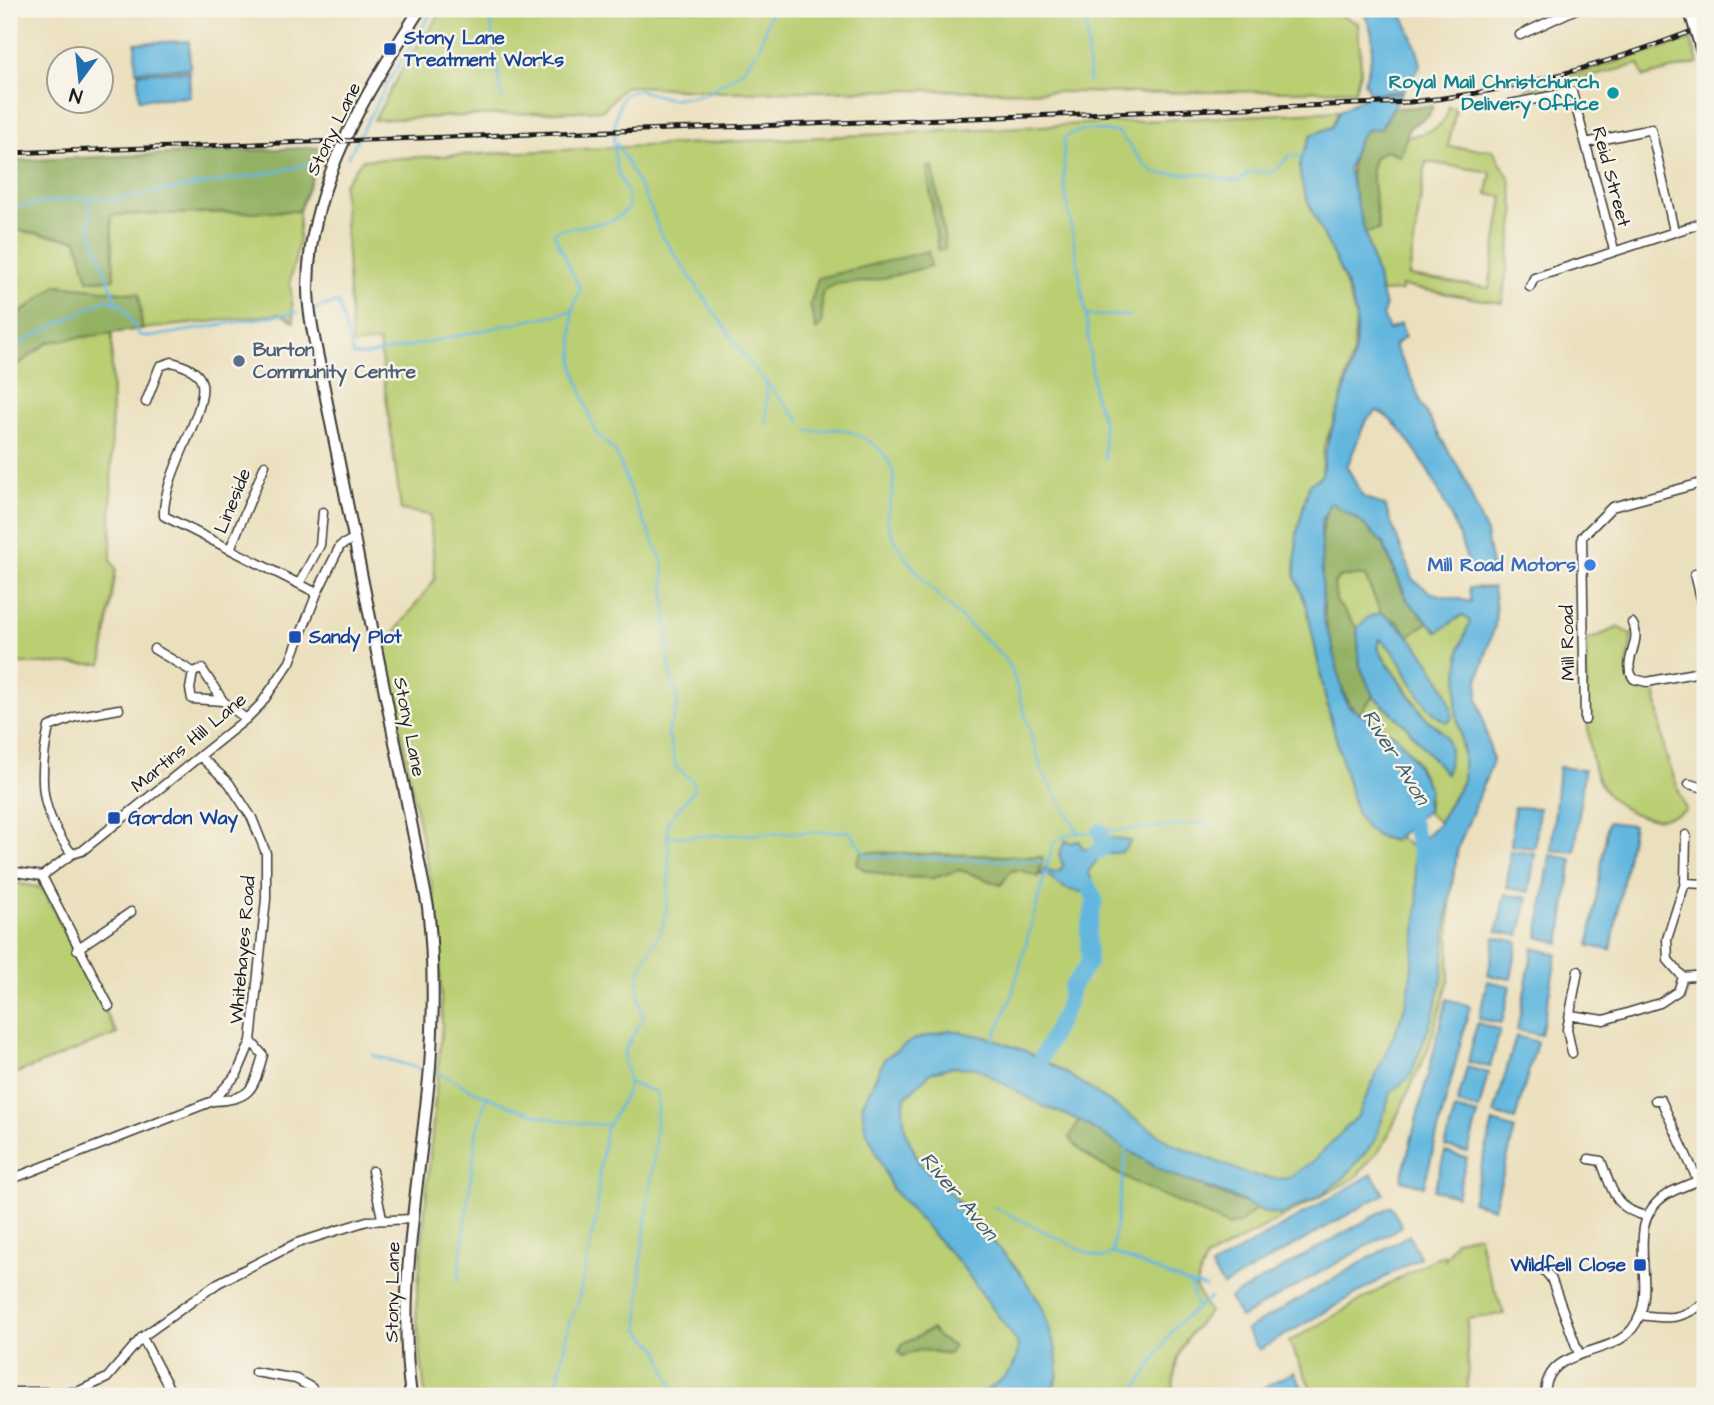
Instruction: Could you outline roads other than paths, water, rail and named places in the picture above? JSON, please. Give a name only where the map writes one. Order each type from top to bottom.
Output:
[{"type":"main road","name":"Stony Lane","points":[[411,1396],[407,1286],[430,1066],[432,951],[428,907],[309,302],[314,228],[324,187],[353,122],[420,9]]},
{"type":"main road","points":[[1690,12],[1703,57]]},
{"type":"street","points":[[1520,35],[1576,9]]},
{"type":"street","name":"Reid Street","points":[[1510,104],[1572,92],[1614,250]]},
{"type":"street","points":[[1586,143],[1651,129],[1674,231]]},
{"type":"street","name":"Reid Street","points":[[1530,286],[1534,278],[1705,222]]},
{"type":"street","points":[[145,402],[160,366],[172,362],[195,371],[202,384],[199,401],[168,486],[164,516],[317,593]]},
{"type":"street","name":"Lineside","points":[[230,549],[265,465]]},
{"type":"street","name":"Mill Road","points":[[1585,720],[1582,537],[1612,507],[1705,482]]},
{"type":"street","points":[[299,584],[320,545],[323,512]]},
{"type":"street","name":"Martins Hill Lane","points":[[42,876],[72,854],[82,851],[201,757],[261,704],[290,662],[317,593],[340,546],[355,538]]},
{"type":"street","points":[[1695,574],[1705,615]]},
{"type":"street","points":[[1632,623],[1637,635],[1629,672],[1638,681],[1705,671]]},
{"type":"street","points":[[154,649],[192,672],[202,669],[223,701],[246,719]]},
{"type":"street","points":[[192,672],[192,699],[223,701]]},
{"type":"street","points":[[72,854],[53,829],[44,799],[41,764],[49,727],[75,717],[119,709]]},
{"type":"street","name":"Whitehayes Road","points":[[201,757],[229,783],[252,818],[266,853],[266,899],[251,1041],[237,1074],[213,1101]]},
{"type":"street","points":[[1689,785],[1705,788]]},
{"type":"street","points":[[1683,977],[1668,960],[1667,939],[1685,883],[1686,835]]},
{"type":"street","points":[[9,871],[42,876],[77,949],[109,1006]]},
{"type":"street","points":[[1685,883],[1705,884]]},
{"type":"street","points":[[77,949],[131,912]]},
{"type":"street","points":[[1572,1052],[1567,1029],[1578,971]]},
{"type":"street","points":[[1683,977],[1705,975]]},
{"type":"street","points":[[1570,1015],[1604,1020],[1660,1003],[1678,991],[1683,977]]},
{"type":"street","name":"Whitehayes Road","points":[[9,1180],[213,1101],[238,1099],[254,1085],[262,1055],[251,1041]]},
{"type":"street","points":[[1545,1396],[1545,1386],[1556,1367],[1579,1354],[1619,1340],[1631,1331],[1640,1315],[1645,1295],[1642,1231],[1646,1216],[1665,1195],[1702,1180],[1661,1100],[1655,1100]]},
{"type":"street","points":[[1589,1159],[1601,1161],[1619,1203],[1628,1212],[1646,1216]]},
{"type":"street","points":[[372,1171],[382,1219]]},
{"type":"street","points":[[9,1392],[77,1394],[107,1378],[142,1337],[218,1283],[297,1243],[382,1219],[413,1219]]},
{"type":"street","points":[[1542,1268],[1551,1278],[1579,1354]]},
{"type":"street","points":[[1640,1315],[1671,1319],[1686,1315],[1705,1303]]},
{"type":"street","points":[[142,1337],[169,1388]]},
{"type":"street","points":[[255,1371],[304,1382],[312,1388],[313,1396]]},
{"type":"water","points":[[1360,9],[1398,9],[1406,22],[1421,64],[1403,91],[1370,94],[1364,82],[1372,54],[1372,35]]},
{"type":"water","points":[[189,41],[190,68],[136,71],[135,43]]},
{"type":"water","points":[[189,71],[190,97],[139,99],[138,73]]},
{"type":"water","points":[[1402,93],[1381,128],[1366,130],[1358,141],[1348,169],[1385,307],[1383,315],[1389,330],[1400,324],[1405,337],[1394,346],[1422,406],[1463,475],[1486,533],[1493,573],[1470,574],[1448,510],[1421,459],[1406,437],[1377,411],[1366,420],[1347,467],[1363,497],[1385,506],[1413,580],[1432,593],[1471,602],[1469,588],[1493,587],[1496,609],[1495,625],[1478,680],[1478,699],[1493,761],[1458,848],[1447,916],[1442,980],[1433,1016],[1410,1077],[1391,1092],[1375,1141],[1345,1177],[1320,1196],[1280,1215],[1264,1212],[1237,1198],[1164,1172],[1079,1120],[1043,1106],[976,1068],[951,1067],[932,1072],[905,1097],[903,1113],[906,1133],[920,1164],[940,1181],[1019,1271],[1042,1306],[1056,1350],[1058,1375],[1050,1396],[977,1396],[1001,1380],[1012,1368],[1018,1352],[1017,1342],[961,1265],[892,1189],[865,1127],[862,1106],[885,1058],[913,1040],[949,1030],[987,1037],[1026,1051],[1063,1071],[1173,1144],[1248,1174],[1276,1179],[1288,1178],[1311,1163],[1358,1116],[1402,1016],[1409,991],[1418,901],[1413,848],[1437,825],[1463,781],[1463,747],[1456,709],[1460,648],[1470,621],[1462,615],[1438,632],[1408,601],[1383,543],[1359,520],[1330,502],[1321,523],[1323,621],[1331,639],[1343,694],[1348,706],[1397,737],[1413,758],[1430,790],[1426,800],[1428,810],[1393,841],[1377,836],[1366,828],[1356,812],[1327,705],[1307,608],[1295,575],[1297,533],[1309,485],[1322,475],[1356,340],[1353,302],[1306,197],[1300,165],[1311,135],[1332,127],[1339,111],[1368,95]]},
{"type":"water","points":[[1381,613],[1392,620],[1416,645],[1446,692],[1451,707],[1451,720],[1446,722],[1426,704],[1398,659],[1380,639],[1378,649],[1413,702],[1446,738],[1450,754],[1446,774],[1405,725],[1373,696],[1360,666],[1357,628],[1369,617]]},
{"type":"water","points":[[1559,767],[1584,770],[1575,852],[1551,850]]},
{"type":"water","points":[[1514,807],[1539,808],[1535,848],[1511,846]]},
{"type":"water","points":[[1608,822],[1633,825],[1611,950],[1589,946]]},
{"type":"water","points":[[1106,837],[1131,841],[1122,852],[1101,855],[1088,872],[1099,893],[1096,908],[1092,905],[1088,892],[1070,890],[1048,875],[1040,875],[1045,867],[1052,873],[1060,871],[1063,865],[1059,854],[1066,840],[1069,843],[1079,841],[1083,849],[1097,848],[1101,839]]},
{"type":"water","points":[[1510,851],[1535,853],[1529,892],[1507,888]]},
{"type":"water","points":[[1550,855],[1572,859],[1560,943],[1538,937]]},
{"type":"water","points":[[1505,894],[1528,898],[1519,936],[1497,931]]},
{"type":"water","points":[[1495,937],[1518,942],[1511,979],[1488,975]]},
{"type":"water","points":[[1533,948],[1557,954],[1541,1035],[1517,1030]]},
{"type":"water","points":[[1487,981],[1510,986],[1502,1023],[1479,1019]]},
{"type":"water","points":[[1447,999],[1470,1006],[1424,1186],[1401,1180]]},
{"type":"water","points":[[1477,1023],[1500,1030],[1490,1067],[1468,1062]]},
{"type":"water","points":[[1516,1036],[1537,1042],[1515,1120],[1494,1114]]},
{"type":"water","points":[[1467,1067],[1488,1073],[1479,1110],[1457,1104]]},
{"type":"water","points":[[1455,1109],[1478,1115],[1468,1152],[1445,1147]]},
{"type":"water","points":[[1493,1122],[1515,1129],[1494,1208],[1472,1202]]},
{"type":"water","points":[[1445,1152],[1467,1158],[1457,1196],[1434,1190]]},
{"type":"water","points":[[1372,1174],[1384,1194],[1223,1286],[1211,1267]]},
{"type":"water","points":[[1391,1206],[1402,1226],[1240,1318],[1230,1298]]},
{"type":"water","points":[[1409,1235],[1420,1257],[1259,1350],[1246,1330]]},
{"type":"water","points":[[1294,1372],[1307,1396],[1247,1396]]},
{"type":"waterway","points":[[348,157],[390,79],[434,9]]},
{"type":"waterway","points":[[489,9],[502,99]]},
{"type":"waterway","points":[[555,1396],[569,1323],[578,1302],[597,1214],[599,1175],[606,1129],[627,1092],[629,1083],[624,1061],[625,1050],[643,1018],[639,996],[640,974],[664,921],[669,884],[667,823],[694,790],[694,782],[676,767],[668,732],[678,704],[669,668],[663,562],[635,503],[616,453],[595,432],[574,368],[572,311],[580,289],[554,234],[557,230],[612,221],[628,209],[627,194],[616,163],[614,143],[617,111],[624,94],[638,90],[670,99],[704,95],[743,70],[759,48],[770,14],[767,9]]},
{"type":"waterway","points":[[1086,9],[1089,82]]},
{"type":"waterway","points":[[1105,460],[1103,421],[1094,393],[1086,315],[1064,183],[1064,139],[1082,131],[1118,132],[1146,166],[1159,174],[1204,174],[1231,181],[1241,180],[1249,172],[1274,172],[1289,156],[1303,156]]},
{"type":"waterway","points":[[617,143],[654,215],[658,230],[750,364],[801,422]]},
{"type":"waterway","points":[[9,208],[78,198],[117,199],[280,171],[320,160]]},
{"type":"waterway","points":[[90,198],[90,229],[116,301]]},
{"type":"waterway","points":[[9,356],[20,343],[107,299],[123,306],[139,335],[150,337],[297,312]]},
{"type":"waterway","points":[[314,309],[338,302],[353,355],[364,356],[572,311]]},
{"type":"waterway","points":[[1086,315],[1130,316]]},
{"type":"waterway","points":[[766,382],[767,424]]},
{"type":"waterway","points":[[808,430],[848,431],[869,441],[885,456],[893,476],[887,519],[896,541],[924,581],[997,651],[1011,668],[1042,771],[1079,833]]},
{"type":"waterway","name":"River Avon","points":[[1403,806],[1411,818],[1423,864]]},
{"type":"waterway","points":[[993,1040],[1011,999],[1053,844],[1066,835],[1079,833],[1211,823]]},
{"type":"waterway","points":[[668,837],[849,831],[867,856],[1047,862]]},
{"type":"waterway","name":"River Avon","points":[[1095,853],[1102,849],[1104,843],[1100,831]]},
{"type":"waterway","name":"River Avon","points":[[1032,1077],[1068,1004],[1071,987],[1089,963],[1088,932],[1095,899],[1088,886]]},
{"type":"waterway","points":[[372,1055],[422,1069]]},
{"type":"waterway","points":[[437,1073],[525,1111],[572,1122],[608,1125]]},
{"type":"waterway","points":[[629,1083],[656,1092],[658,1097],[654,1156],[641,1260],[639,1330],[658,1348],[676,1396]]},
{"type":"waterway","points":[[458,1280],[477,1130],[487,1096]]},
{"type":"waterway","points":[[1112,1253],[1127,1149]]},
{"type":"waterway","points":[[994,1207],[1092,1255],[1103,1258],[1112,1253]]},
{"type":"waterway","points":[[1113,1253],[1190,1284],[1205,1287]]},
{"type":"waterway","points":[[1190,1284],[1197,1307]]},
{"type":"waterway","points":[[1132,1396],[1175,1326],[1211,1297]]},
{"type":"railway","points":[[9,153],[1410,102],[1523,84],[1596,64],[1705,26]]},
{"type":"place","name":"Stony Lane Treatment Works","points":[[390,49]]},
{"type":"place","name":"Royal Mail Christchurch Delivery Office","points":[[1613,93]]},
{"type":"place","name":"Burton Community Centre","points":[[239,361]]},
{"type":"place","name":"Mill Road Motors","points":[[1590,565]]},
{"type":"place","name":"Sandy Plot","points":[[295,637]]},
{"type":"place","name":"Gordon Way","points":[[114,818]]},
{"type":"place","name":"Wildfell Close","points":[[1640,1265]]}]
